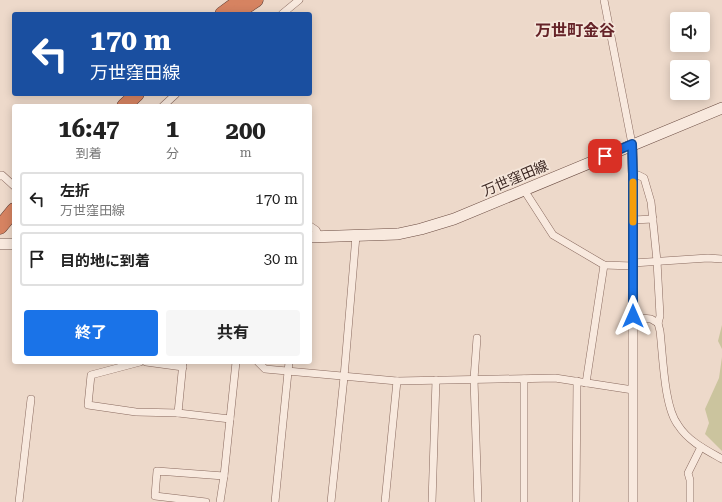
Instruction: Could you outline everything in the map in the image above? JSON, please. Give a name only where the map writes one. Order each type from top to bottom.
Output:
[{"type":"highway","points":[[225,12],[241,0]]},
{"type":"highway","points":[[238,12],[256,0]]},
{"type":"highway","points":[[114,104],[123,96]]},
{"type":"highway","points":[[126,104],[136,96]]},
{"type":"highway","points":[[0,236],[12,214]]},
{"type":"highway","points":[[0,236],[12,222]]},
{"type":"main road","name":"万世窪田線","points":[[315,237],[398,234],[454,219],[722,108]]},
{"type":"main road","points":[[0,236],[12,243]]},
{"type":"street","points":[[284,12],[299,0]]},
{"type":"street","points":[[604,0],[632,144],[633,502]]},
{"type":"street","points":[[165,104],[174,96]]},
{"type":"street","points":[[633,174],[644,178],[651,202],[657,260],[660,316],[658,324],[670,411],[679,427],[701,447],[722,459]]},
{"type":"street","points":[[0,176],[12,184]]},
{"type":"street","points":[[524,190],[553,235],[604,265],[633,265],[657,260],[708,258],[722,259]]},
{"type":"street","points":[[633,220],[652,219]]},
{"type":"street","points":[[312,227],[316,230],[315,237]]},
{"type":"street","points":[[331,502],[344,377],[356,236]]},
{"type":"street","points":[[586,383],[604,265]]},
{"type":"street","points":[[633,316],[651,319],[658,324]]},
{"type":"street","points":[[477,338],[474,380],[478,502]]},
{"type":"street","points":[[132,364],[91,375],[88,405],[136,412],[178,413],[230,419]]},
{"type":"street","points":[[171,364],[183,365],[178,413]]},
{"type":"street","points":[[220,502],[236,364]]},
{"type":"street","points":[[260,364],[265,369],[397,382],[555,378],[633,390]]},
{"type":"street","points":[[275,502],[289,364]]},
{"type":"street","points":[[524,379],[524,502]]},
{"type":"street","points":[[432,502],[436,380]]},
{"type":"street","points":[[576,502],[577,381]]},
{"type":"street","points":[[385,502],[397,382]]},
{"type":"street","points":[[19,502],[31,399]]},
{"type":"street","points":[[690,502],[690,480],[688,473],[701,447]]},
{"type":"street","points":[[206,502],[155,496],[157,471],[224,476]]},
{"type":"shaded area","points":[[722,325],[722,349],[718,341]]},
{"type":"shaded area","points":[[722,357],[722,451],[705,434],[709,423],[705,409],[719,378]]},
{"type":"slow traffic","points":[[633,182],[633,222]]},
{"type":"district","name":"万世町金谷","points":[[575,30]]},
{"type":"route","points":[[605,156],[632,144],[633,316]]}]
